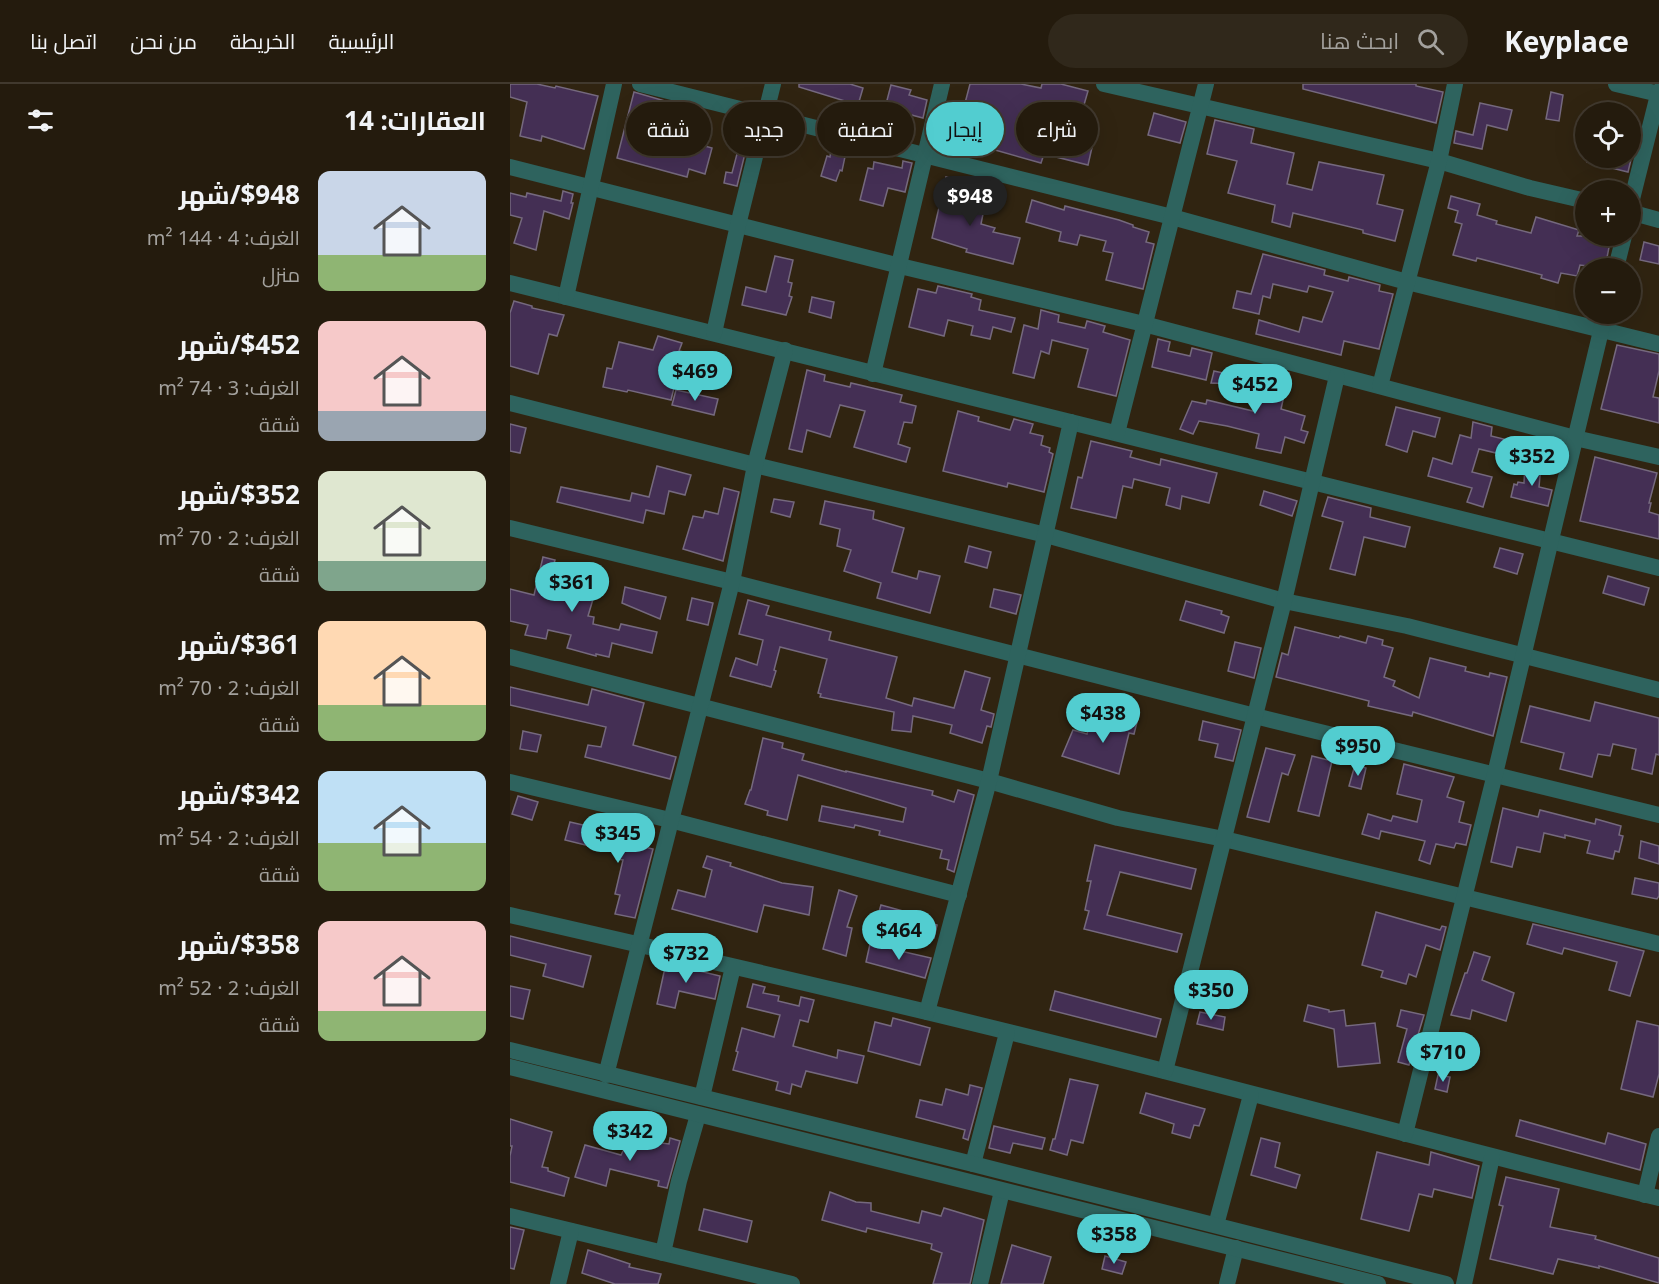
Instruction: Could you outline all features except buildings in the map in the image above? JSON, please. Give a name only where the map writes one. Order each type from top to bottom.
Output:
[{"type":"street","points":[[566,297],[614,84]]},
{"type":"street","points":[[640,84],[723,105]]},
{"type":"street","points":[[768,102],[773,84]]},
{"type":"street","points":[[873,374],[942,84]]},
{"type":"street","points":[[1104,84],[1439,161],[1530,188],[1575,198]]},
{"type":"street","points":[[1117,433],[1206,84]]},
{"type":"street","points":[[1380,386],[1439,161],[1455,84]]},
{"type":"street","points":[[1616,84],[1659,93],[1637,180]]},
{"type":"street","points":[[805,126],[1172,217],[1407,282],[1659,344]]},
{"type":"street","points":[[714,333],[755,156]]},
{"type":"street","points":[[510,167],[900,266],[1144,324],[1575,438],[1659,456]]},
{"type":"street","points":[[1641,215],[1659,220]]},
{"type":"street","points":[[510,283],[1550,543],[1659,568]]},
{"type":"street","points":[[1405,1134],[1495,774],[1603,324]]},
{"type":"street","points":[[606,1075],[698,707],[732,582],[755,465],[785,350]]},
{"type":"street","points":[[1165,1071],[1284,601],[1337,375]]},
{"type":"street","points":[[510,403],[1046,535],[1284,601],[1407,626],[1659,690]]},
{"type":"street","points":[[927,1012],[989,782],[1071,422]]},
{"type":"street","points":[[510,528],[1018,654],[1255,716],[1659,815]]},
{"type":"street","points":[[510,657],[1118,818],[1224,839],[1659,944]]},
{"type":"street","points":[[510,782],[670,820],[959,895]]},
{"type":"street","points":[[510,915],[927,1012],[1652,1196],[1659,1136]]},
{"type":"street","points":[[702,1097],[733,967]]},
{"type":"street","points":[[973,1164],[1006,1033]]},
{"type":"street","points":[[510,1050],[1446,1284]]},
{"type":"street","points":[[510,1067],[1378,1284]]},
{"type":"street","points":[[1216,1225],[1251,1095]]},
{"type":"street","points":[[663,1253],[679,1181],[698,1115]]},
{"type":"street","points":[[1464,1284],[1492,1157]]},
{"type":"street","points":[[980,1284],[1002,1191]]},
{"type":"street","points":[[510,1216],[769,1281],[792,1284]]},
{"type":"street","points":[[558,1284],[571,1231]]},
{"type":"street","points":[[1227,1284],[1236,1248]]}]
